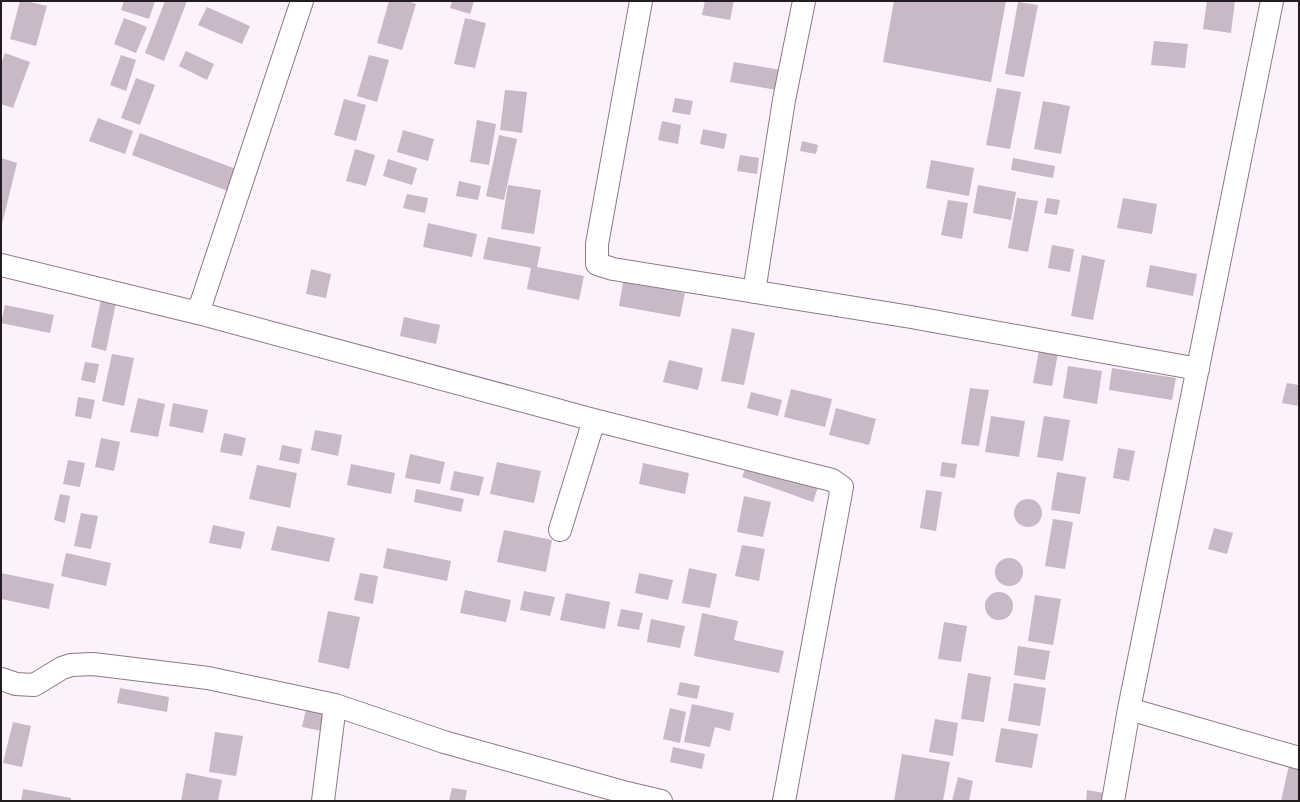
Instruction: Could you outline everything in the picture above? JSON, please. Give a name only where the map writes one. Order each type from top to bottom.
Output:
[{"type":"street","points":[[198,313],[302,1]]},
{"type":"street","points":[[641,1],[597,244],[598,264],[612,269],[911,317],[1198,369]]},
{"type":"street","points":[[754,292],[784,100],[804,1]]},
{"type":"street","points":[[1113,801],[1129,709],[1272,1]]},
{"type":"street","points":[[1,265],[198,313],[594,420],[832,480],[842,487],[784,801]]},
{"type":"street","points":[[560,530],[594,420]]},
{"type":"street","points":[[1,679],[16,684],[34,685],[62,668],[70,665],[93,664],[208,678],[335,705],[444,742],[627,797],[661,801]]},
{"type":"street","points":[[323,801],[335,705]]},
{"type":"street","points":[[1129,709],[1299,758]]},
{"type":"building","points":[[20,1],[47,6],[36,46],[10,39]]},
{"type":"building","points":[[124,1],[155,1],[149,19],[121,10]]},
{"type":"building","points":[[165,1],[187,1],[164,61],[145,53]]},
{"type":"building","points":[[389,1],[408,1],[416,4],[402,50],[377,43]]},
{"type":"building","points":[[452,1],[474,1],[470,14],[450,8]]},
{"type":"building","points":[[705,1],[734,1],[730,20],[702,15]]},
{"type":"building","points":[[894,1],[1006,1],[991,82],[883,62]]},
{"type":"building","points":[[1207,1],[1235,1],[1231,33],[1203,29]]},
{"type":"building","points":[[1018,2],[1038,5],[1024,77],[1005,74]]},
{"type":"building","points":[[207,7],[250,26],[242,44],[198,25]]},
{"type":"building","points":[[124,18],[147,27],[136,53],[114,44]]},
{"type":"building","points":[[465,18],[486,23],[475,68],[454,64]]},
{"type":"building","points":[[1154,41],[1188,44],[1185,68],[1151,65]]},
{"type":"building","points":[[186,51],[214,64],[207,80],[179,66]]},
{"type":"building","points":[[5,53],[30,62],[13,108],[1,104],[1,64]]},
{"type":"building","points":[[121,55],[136,60],[126,91],[110,85]]},
{"type":"building","points":[[369,55],[389,60],[377,102],[357,96]]},
{"type":"building","points":[[734,62],[781,70],[777,90],[730,82]]},
{"type":"building","points":[[136,78],[155,85],[140,125],[121,118]]},
{"type":"building","points":[[997,88],[1021,92],[1010,149],[986,145]]},
{"type":"building","points":[[505,90],[527,92],[522,133],[500,130]]},
{"type":"building","points":[[675,98],[693,101],[690,115],[672,112]]},
{"type":"building","points":[[344,99],[366,105],[356,141],[334,135]]},
{"type":"building","points":[[1043,101],[1070,106],[1061,154],[1034,149]]},
{"type":"building","points":[[98,118],[133,131],[125,154],[89,141]]},
{"type":"building","points":[[477,120],[496,124],[489,165],[470,162]]},
{"type":"building","points":[[662,121],[681,125],[678,144],[658,140]]},
{"type":"building","points":[[703,129],[727,134],[724,149],[700,144]]},
{"type":"building","points":[[403,130],[434,139],[428,161],[397,152]]},
{"type":"building","points":[[140,133],[244,172],[236,194],[132,155]]},
{"type":"building","points":[[499,135],[517,139],[504,200],[486,196]]},
{"type":"building","points":[[802,141],[818,145],[816,154],[800,151]]},
{"type":"building","points":[[355,149],[375,155],[366,186],[346,181]]},
{"type":"building","points":[[740,155],[759,158],[757,174],[737,171]]},
{"type":"building","points":[[1,158],[17,163],[2,224],[1,224]]},
{"type":"building","points":[[1013,158],[1055,166],[1053,178],[1011,170]]},
{"type":"building","points":[[388,159],[417,168],[412,185],[383,176]]},
{"type":"building","points":[[931,160],[974,168],[969,196],[926,188]]},
{"type":"building","points":[[459,181],[481,186],[478,200],[456,196]]},
{"type":"building","points":[[508,185],[541,190],[534,234],[501,229]]},
{"type":"building","points":[[978,185],[1016,192],[1011,220],[973,213]]},
{"type":"building","points":[[407,194],[428,198],[425,213],[403,208]]},
{"type":"building","points":[[1017,198],[1038,201],[1028,252],[1008,248]]},
{"type":"building","points":[[1047,198],[1060,200],[1057,215],[1044,213]]},
{"type":"building","points":[[1123,198],[1157,204],[1152,234],[1117,228]]},
{"type":"building","points":[[948,200],[968,203],[962,239],[941,235]]},
{"type":"building","points":[[428,223],[477,234],[472,257],[423,247]]},
{"type":"building","points":[[488,237],[541,247],[537,267],[584,276],[579,300],[527,289],[531,268],[483,259]]},
{"type":"building","points":[[1052,245],[1074,249],[1070,272],[1048,268]]},
{"type":"building","points":[[1082,255],[1105,260],[1093,320],[1071,316]]},
{"type":"building","points":[[1150,265],[1197,274],[1193,296],[1146,287]]},
{"type":"building","points":[[311,269],[331,274],[326,298],[306,294]]},
{"type":"building","points":[[623,282],[685,293],[680,317],[619,306]]},
{"type":"building","points":[[102,295],[117,298],[106,351],[91,347]]},
{"type":"building","points":[[5,305],[54,315],[50,333],[1,323]]},
{"type":"building","points":[[404,317],[440,325],[436,344],[400,336]]},
{"type":"building","points":[[732,328],[755,333],[744,385],[721,381]]},
{"type":"building","points":[[1039,350],[1058,353],[1052,386],[1033,383]]},
{"type":"building","points":[[112,354],[134,358],[124,406],[102,401]]},
{"type":"building","points":[[669,360],[703,368],[698,390],[663,382]]},
{"type":"building","points":[[85,362],[99,364],[95,383],[81,380]]},
{"type":"building","points":[[1068,366],[1102,371],[1097,404],[1063,398]]},
{"type":"building","points":[[1112,368],[1176,378],[1172,400],[1109,390]]},
{"type":"building","points":[[1287,383],[1299,385],[1299,406],[1282,403]]},
{"type":"building","points":[[970,388],[989,390],[979,446],[961,444]]},
{"type":"building","points":[[791,389],[832,399],[825,427],[784,417]]},
{"type":"building","points":[[751,392],[782,400],[778,416],[747,408]]},
{"type":"building","points":[[78,397],[95,400],[91,419],[75,416]]},
{"type":"building","points":[[138,398],[165,404],[158,437],[130,432]]},
{"type":"building","points":[[173,403],[208,410],[203,433],[169,426]]},
{"type":"building","points":[[836,408],[876,419],[869,445],[829,435]]},
{"type":"building","points":[[991,416],[1025,421],[1019,457],[985,452]]},
{"type":"building","points":[[1044,416],[1070,420],[1063,461],[1037,457]]},
{"type":"building","points":[[315,430],[342,435],[338,456],[311,450]]},
{"type":"building","points":[[224,433],[246,438],[242,456],[220,452]]},
{"type":"building","points":[[101,438],[120,442],[114,471],[95,467]]},
{"type":"building","points":[[282,445],[302,449],[299,464],[279,460]]},
{"type":"building","points":[[1118,448],[1135,451],[1129,481],[1113,478]]},
{"type":"building","points":[[410,454],[445,462],[440,484],[405,478]]},
{"type":"building","points":[[68,460],[85,463],[80,487],[63,484]]},
{"type":"building","points":[[497,462],[541,471],[534,503],[490,494]]},
{"type":"building","points":[[748,462],[818,487],[813,502],[742,477]]},
{"type":"building","points":[[942,462],[957,464],[955,478],[940,476]]},
{"type":"building","points":[[643,463],[689,473],[685,494],[639,484]]},
{"type":"building","points":[[351,464],[395,473],[391,494],[347,485]]},
{"type":"building","points":[[257,465],[297,473],[290,508],[249,499]]},
{"type":"building","points":[[454,471],[484,477],[479,496],[450,490]]},
{"type":"building","points":[[1057,472],[1086,477],[1080,514],[1051,510]]},
{"type":"building","points":[[416,489],[464,499],[461,512],[414,502]]},
{"type":"building","points":[[926,490],[942,492],[936,531],[920,528]]},
{"type":"building","points":[[60,494],[70,496],[65,523],[54,520]]},
{"type":"building","points":[[744,496],[771,502],[763,537],[737,532]]},
{"type":"building","points":[[1028,499],[1038,503],[1042,513],[1038,523],[1028,527],[1018,523],[1014,513],[1018,503]]},
{"type":"building","points":[[81,513],[98,516],[91,549],[74,546]]},
{"type":"building","points":[[1053,519],[1073,522],[1065,569],[1045,566]]},
{"type":"building","points":[[213,525],[245,532],[241,549],[209,543]]},
{"type":"building","points":[[277,526],[335,538],[329,562],[271,550]]},
{"type":"building","points":[[1214,528],[1233,533],[1227,554],[1208,549]]},
{"type":"building","points":[[504,530],[552,540],[546,572],[497,562]]},
{"type":"building","points":[[742,545],[765,549],[759,581],[735,576]]},
{"type":"building","points":[[387,548],[451,561],[447,581],[383,568]]},
{"type":"building","points":[[66,553],[111,563],[106,586],[61,576]]},
{"type":"building","points":[[1009,558],[1019,562],[1023,572],[1019,582],[1009,586],[999,582],[995,572],[999,562]]},
{"type":"building","points":[[689,568],[717,574],[710,608],[682,603]]},
{"type":"building","points":[[1,573],[54,584],[49,609],[1,599]]},
{"type":"building","points":[[360,573],[378,576],[373,604],[354,600]]},
{"type":"building","points":[[639,573],[673,580],[668,600],[635,593]]},
{"type":"building","points":[[465,590],[511,600],[506,622],[460,613]]},
{"type":"building","points":[[524,591],[555,597],[550,616],[520,610]]},
{"type":"building","points":[[999,592],[1009,596],[1013,606],[1009,616],[999,620],[989,616],[985,606],[989,596]]},
{"type":"building","points":[[566,593],[610,602],[605,629],[560,620]]},
{"type":"building","points":[[1035,595],[1061,599],[1053,645],[1028,641]]},
{"type":"building","points":[[621,609],[643,613],[639,630],[617,626]]},
{"type":"building","points":[[328,611],[360,617],[349,669],[318,662]]},
{"type":"building","points":[[702,613],[738,621],[734,640],[784,651],[779,673],[694,656]]},
{"type":"building","points":[[651,619],[685,626],[680,648],[647,642]]},
{"type":"building","points":[[944,622],[967,626],[961,662],[938,659]]},
{"type":"building","points":[[1018,646],[1050,651],[1045,680],[1014,675]]},
{"type":"building","points":[[968,673],[991,677],[984,722],[961,719]]},
{"type":"building","points":[[680,682],[700,686],[697,699],[677,695]]},
{"type":"building","points":[[1014,683],[1046,688],[1040,726],[1008,721]]},
{"type":"building","points":[[120,688],[169,697],[167,712],[117,703]]},
{"type":"building","points":[[692,704],[734,713],[730,731],[715,727],[710,747],[684,742]]},
{"type":"building","points":[[670,708],[686,712],[680,743],[663,739]]},
{"type":"building","points":[[306,709],[326,712],[322,731],[302,727]]},
{"type":"building","points":[[935,719],[958,723],[953,756],[929,752]]},
{"type":"building","points":[[13,722],[31,726],[22,767],[3,763]]},
{"type":"building","points":[[1001,728],[1038,734],[1032,768],[995,762]]},
{"type":"building","points":[[215,732],[243,736],[236,776],[209,772]]},
{"type":"building","points":[[673,747],[705,754],[702,769],[670,762]]},
{"type":"building","points":[[902,754],[950,762],[943,801],[894,801]]},
{"type":"building","points":[[1289,765],[1299,767],[1299,801],[1281,801]]},
{"type":"building","points":[[186,773],[222,780],[218,801],[181,801]]},
{"type":"building","points":[[958,777],[973,781],[969,801],[952,801]]},
{"type":"building","points":[[452,788],[467,790],[465,801],[449,801]]},
{"type":"building","points":[[23,789],[71,798],[71,801],[21,801]]},
{"type":"building","points":[[1087,790],[1110,794],[1109,801],[1086,801]]}]
